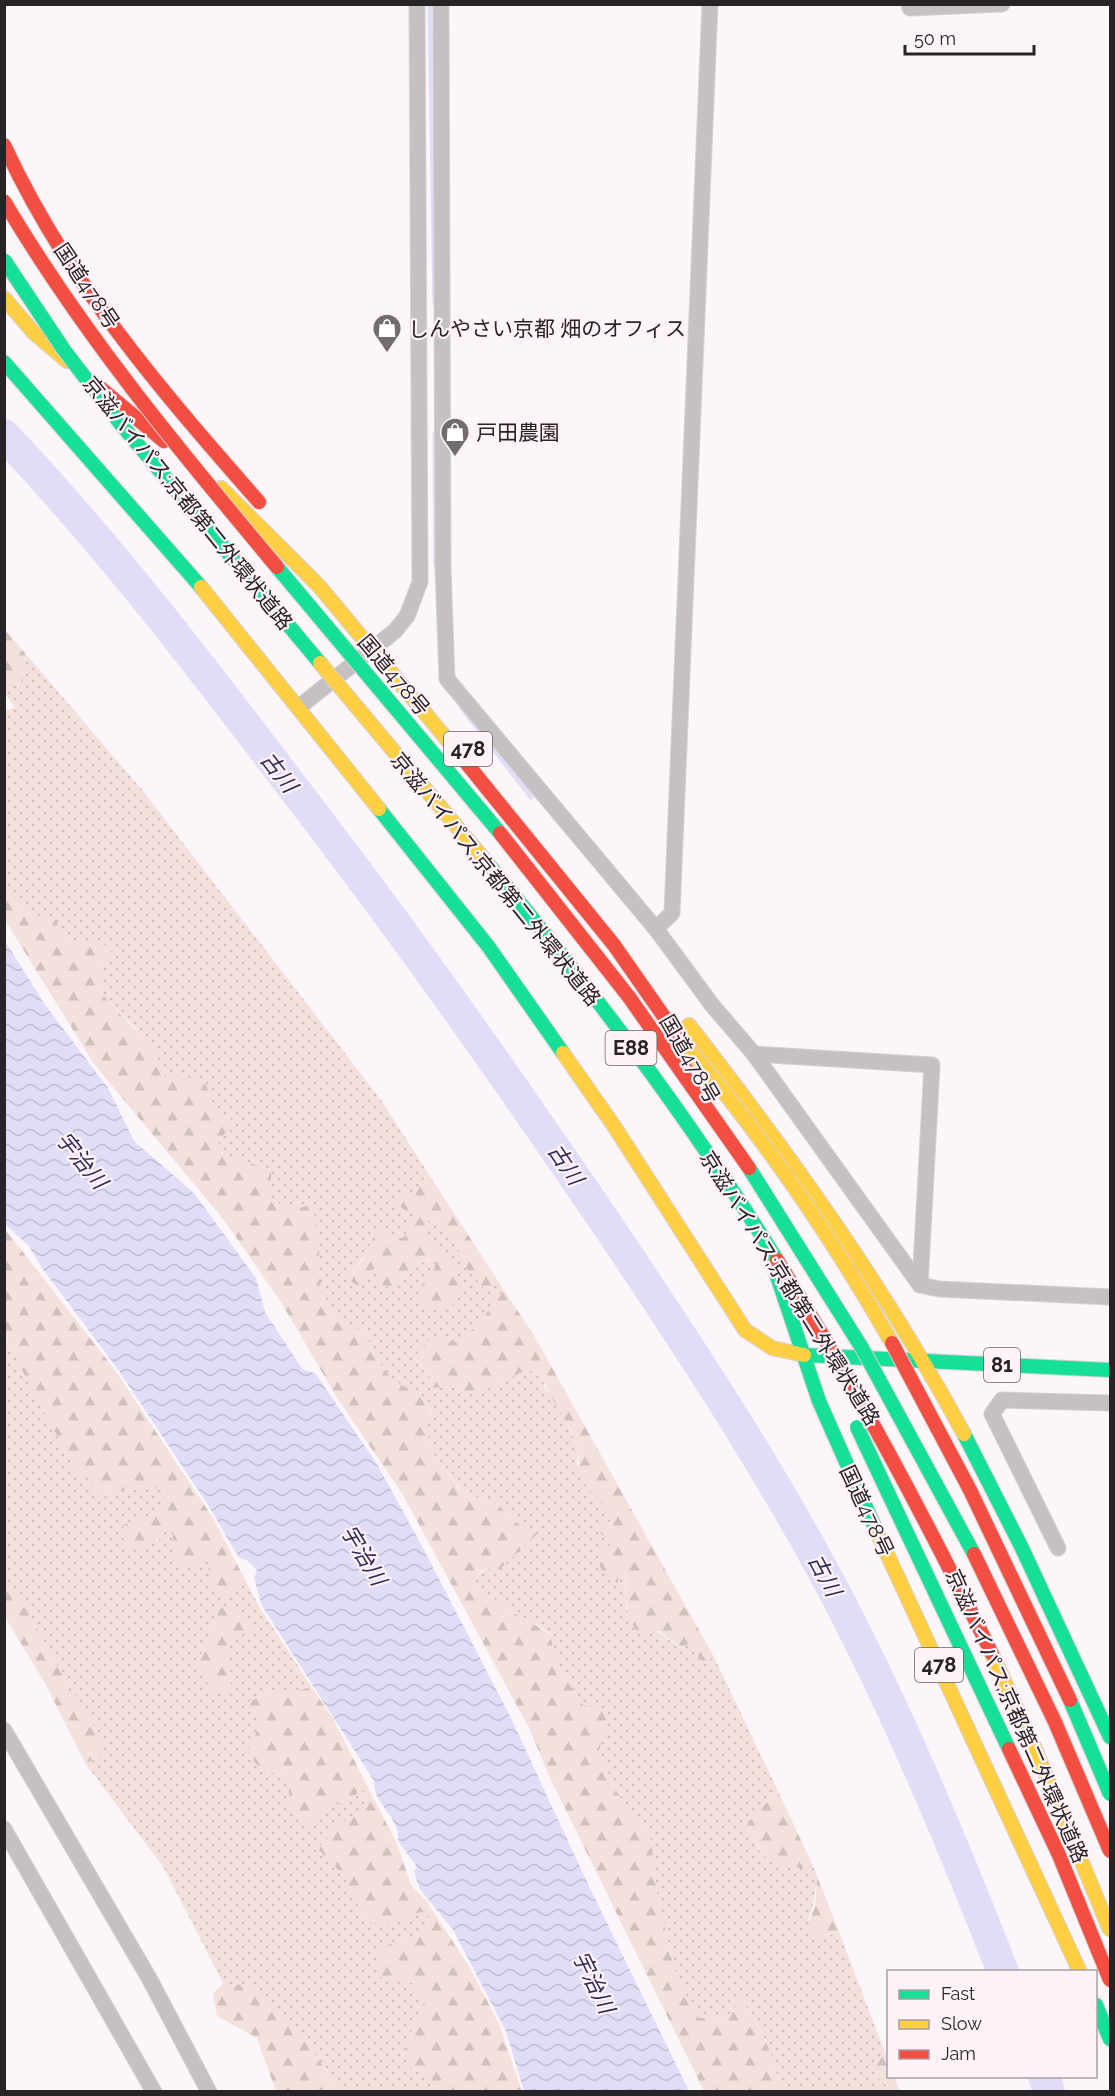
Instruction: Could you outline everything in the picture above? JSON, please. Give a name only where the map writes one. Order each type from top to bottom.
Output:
[{"type":"main road","name":"国道478号","points":[[4,145],[36,208],[72,268],[117,332],[377,646],[639,977],[701,1071],[724,1121],[804,1355],[844,1461],[1080,1970]]},
{"type":"main road","name":"京滋バイパス;京都第二外環状道路","points":[[4,201],[56,288],[138,400],[543,885],[718,1120],[796,1240],[872,1365],[954,1512],[1014,1632],[1070,1753],[1110,1851]]},
{"type":"main road","name":"京滋バイパス;京都第二外環状道路","points":[[4,260],[64,350],[120,423],[512,893],[582,982],[700,1143],[758,1229],[815,1321],[886,1445],[990,1645],[1045,1766],[1110,1930]]},
{"type":"main road","name":"国道478号","points":[[4,298],[34,333],[266,528],[377,646],[564,866],[757,1111],[878,1285],[924,1361],[1018,1541],[1110,1737]]},
{"type":"main road","points":[[4,363],[172,551],[488,946],[614,1126],[745,1330],[759,1344],[772,1350],[804,1355]]},
{"type":"main road","points":[[543,885],[690,1051],[782,1168],[857,1282],[935,1420],[980,1510],[1059,1674],[1110,1794]]},
{"type":"main road","points":[[815,1321],[838,1386],[1040,1811],[1110,1980]]},
{"type":"main road","name":"81","points":[[804,1355],[1110,1370]]},
{"type":"main road","points":[[1097,2010],[1110,2039]]},
{"type":"street","points":[[299,707],[377,646],[408,616],[416,597],[421,568],[417,4]]},
{"type":"street","points":[[441,4],[443,568],[447,679],[656,929],[712,1005],[754,1054],[920,1285],[1110,1297]]},
{"type":"street","points":[[656,929],[672,913],[710,4]]},
{"type":"street","points":[[909,4],[910,8],[1002,4]]},
{"type":"street","points":[[421,568],[443,568]]},
{"type":"street","points":[[681,1014],[712,1005]]},
{"type":"street","points":[[754,1054],[932,1065],[920,1285]]},
{"type":"street","points":[[1058,1548],[992,1414],[1002,1400],[1110,1403]]},
{"type":"street","points":[[4,1730],[150,1978],[209,2091]]},
{"type":"street","points":[[4,1829],[154,2091]]},
{"type":"green space","points":[[5,630],[25,653],[23,681],[5,689]]},
{"type":"green space","points":[[25,653],[143,791],[381,1100],[428,1173],[413,1196],[417,1222],[404,1237],[395,1239],[385,1231],[346,1279],[368,1273],[375,1267],[380,1273],[406,1278],[426,1260],[435,1258],[436,1267],[429,1279],[439,1312],[436,1248],[424,1233],[427,1220],[440,1225],[449,1239],[457,1240],[461,1245],[457,1258],[493,1288],[498,1281],[505,1292],[496,1297],[480,1326],[469,1331],[461,1345],[435,1336],[415,1359],[430,1378],[431,1388],[455,1387],[469,1393],[488,1388],[527,1370],[541,1372],[545,1388],[556,1401],[579,1449],[577,1463],[582,1480],[610,1511],[611,1542],[608,1549],[618,1583],[618,1571],[625,1568],[626,1610],[681,1648],[689,1643],[699,1659],[707,1663],[713,1655],[778,1791],[748,1822],[746,1830],[753,1837],[759,1850],[770,1860],[791,1867],[814,1868],[818,1878],[808,1919],[818,1939],[839,1932],[886,2055],[876,2058],[888,2091],[779,2091],[775,2067],[766,2042],[740,1998],[729,2017],[698,2018],[677,1979],[657,1894],[651,1840],[616,1791],[599,1752],[608,1710],[584,1706],[557,1666],[550,1633],[511,1611],[471,1583],[486,1569],[529,1542],[536,1534],[522,1527],[496,1503],[463,1493],[432,1452],[425,1423],[433,1414],[418,1394],[393,1380],[372,1354],[367,1333],[338,1321],[321,1292],[319,1271],[289,1210],[271,1198],[271,1169],[220,1155],[218,1140],[235,1122],[215,1110],[185,1076],[161,1078],[136,1029],[103,995],[99,968],[112,950],[102,943],[71,944],[58,933],[57,920],[28,914],[5,891],[4,710],[15,708],[5,694],[5,689],[23,681]]},
{"type":"green space","points":[[5,891],[28,914],[57,920],[58,933],[71,944],[102,943],[112,950],[99,968],[103,995],[157,1054],[161,1077],[185,1076],[206,1085],[215,1109],[236,1123],[218,1140],[220,1155],[271,1169],[271,1198],[289,1210],[312,1205],[318,1229],[321,1293],[338,1321],[367,1333],[372,1354],[393,1380],[418,1394],[433,1415],[425,1423],[432,1452],[462,1493],[496,1503],[522,1527],[537,1534],[500,1569],[482,1570],[471,1583],[511,1611],[550,1634],[557,1666],[583,1705],[608,1710],[599,1752],[616,1791],[651,1840],[657,1894],[677,1979],[699,2018],[729,2017],[740,1998],[766,2042],[775,2066],[779,2091],[704,2091],[552,1782],[529,1728],[402,1493],[339,1401],[281,1302],[224,1220],[94,1064],[5,920]]},
{"type":"green space","points":[[428,1173],[498,1281],[493,1288],[485,1289],[457,1258],[461,1245],[457,1240],[449,1239],[440,1225],[427,1220],[424,1233],[452,1265],[461,1283],[455,1304],[439,1312],[421,1302],[419,1287],[433,1271],[435,1259],[427,1259],[393,1288],[378,1284],[380,1273],[375,1268],[368,1273],[366,1284],[358,1286],[346,1278],[363,1260],[376,1231],[385,1231],[395,1239],[404,1237],[409,1225],[417,1222],[415,1213],[406,1211],[393,1201],[398,1194],[413,1196]]},
{"type":"green space","points":[[4,1228],[115,1370],[213,1518],[242,1574],[241,1581],[231,1595],[217,1593],[209,1574],[208,1561],[196,1569],[174,1563],[173,1535],[168,1529],[149,1544],[124,1546],[123,1525],[147,1518],[158,1511],[162,1505],[165,1488],[124,1490],[97,1499],[90,1476],[78,1475],[5,1338]]},
{"type":"green space","points":[[505,1292],[532,1332],[713,1655],[707,1664],[699,1659],[689,1643],[682,1648],[659,1631],[639,1633],[627,1610],[625,1569],[618,1572],[618,1583],[608,1578],[602,1571],[598,1550],[608,1549],[611,1542],[600,1533],[598,1525],[610,1521],[610,1511],[582,1479],[579,1471],[578,1447],[570,1428],[548,1391],[541,1372],[527,1370],[488,1388],[469,1393],[455,1387],[430,1388],[430,1378],[415,1358],[421,1347],[435,1336],[461,1344],[469,1331],[480,1326],[496,1296]]},
{"type":"green space","points":[[4,1338],[90,1476],[97,1499],[124,1490],[165,1488],[162,1505],[158,1511],[147,1518],[123,1525],[157,1541],[168,1528],[173,1535],[174,1562],[208,1560],[241,1581],[242,1574],[260,1608],[311,1686],[302,1691],[276,1690],[248,1702],[260,1725],[261,1770],[289,1777],[289,1807],[309,1827],[332,1807],[364,1790],[367,1808],[339,1825],[318,1849],[344,1876],[367,1923],[386,1923],[430,1908],[428,1924],[422,1936],[396,1940],[378,1976],[413,1983],[424,2002],[409,2039],[438,2091],[338,2091],[325,2068],[258,1989],[223,1983],[164,1868],[85,1763],[99,1758],[91,1718],[68,1685],[17,1592],[5,1586]],"holes":[[[219,1608],[231,1641],[226,1668],[233,1676],[229,1689],[215,1694],[197,1665]]]},
{"type":"green space","points":[[5,1586],[17,1592],[68,1685],[91,1718],[102,1748],[99,1758],[85,1763],[45,1683],[5,1617]]},
{"type":"green space","points":[[233,1604],[246,1616],[251,1629],[231,1641],[226,1668],[233,1676],[229,1689],[214,1694],[197,1665],[219,1608]]},
{"type":"green space","points":[[311,1686],[333,1719],[397,1844],[411,1885],[427,1902],[470,1968],[499,2024],[522,2091],[438,2091],[428,2076],[406,2065],[408,2039],[424,2002],[413,1983],[377,1976],[377,1953],[396,1940],[422,1936],[428,1924],[430,1909],[386,1924],[367,1923],[344,1876],[318,1849],[339,1825],[367,1808],[364,1790],[332,1807],[309,1827],[289,1807],[289,1777],[261,1770],[247,1752],[260,1725],[248,1702],[277,1690],[302,1690]]},
{"type":"green space","points":[[778,1791],[814,1868],[784,1866],[770,1861],[746,1830],[748,1822]]},
{"type":"green space","points":[[818,1878],[839,1932],[818,1939],[809,1929],[809,1925]]},
{"type":"green space","points":[[223,1983],[252,1987],[271,2000],[323,2065],[338,2091],[276,2091],[257,2038],[217,2016],[213,1994]]},
{"type":"green space","points":[[886,2055],[887,2078],[894,2078],[900,2091],[888,2091],[886,2082],[878,2079],[871,2066],[876,2058]]},
{"type":"water","name":"宇治川","points":[[5,941],[46,1006],[108,1088],[134,1141],[193,1192],[256,1278],[265,1312],[303,1370],[315,1373],[377,1464],[510,1716],[587,1882],[689,2091],[524,2091],[505,2029],[453,1930],[419,1888],[414,1871],[417,1867],[398,1841],[398,1832],[377,1797],[374,1781],[262,1606],[254,1578],[257,1570],[247,1560],[239,1558],[210,1508],[119,1371],[42,1268],[28,1245],[5,1224]]},
{"type":"waterway","points":[[430,4],[435,304]]},
{"type":"waterway","points":[[435,433],[436,565]]},
{"type":"waterway","name":"古川","points":[[4,435],[94,535],[137,587],[342,852],[511,1086],[674,1325],[767,1472],[851,1624],[931,1796],[1002,1970]]},
{"type":"waterway","points":[[462,708],[531,797]]},
{"type":"waterway","name":"古川","points":[[1045,2078],[1049,2092]]},
{"type":"traffic: fast","points":[[4,260],[64,350],[120,423],[320,663]]},
{"type":"traffic: fast","points":[[4,362],[201,587]]},
{"type":"traffic: fast","points":[[277,567],[500,833]]},
{"type":"traffic: fast","points":[[379,809],[488,946],[563,1053]]},
{"type":"traffic: fast","points":[[488,864],[565,959],[639,1057],[710,1157],[777,1260]]},
{"type":"traffic: fast","points":[[749,1168],[862,1348],[974,1554]]},
{"type":"traffic: fast","points":[[773,1264],[819,1401],[877,1532]]},
{"type":"traffic: fast","points":[[804,1355],[1110,1370]]},
{"type":"traffic: fast","points":[[857,1427],[1009,1749]]},
{"type":"traffic: fast","points":[[964,1434],[1021,1546],[1110,1737]]},
{"type":"traffic: fast","points":[[1070,1700],[1110,1794]]},
{"type":"traffic: fast","points":[[1097,2007],[1110,2039]]},
{"type":"traffic: slow","points":[[4,298],[34,333],[67,361]]},
{"type":"traffic: slow","points":[[221,488],[319,586],[455,749]]},
{"type":"traffic: slow","points":[[201,587],[379,809]]},
{"type":"traffic: slow","points":[[320,663],[488,864]]},
{"type":"traffic: slow","points":[[689,1025],[764,1123],[835,1224],[902,1327],[964,1434]]},
{"type":"traffic: slow","points":[[682,1041],[740,1113],[794,1187],[845,1264],[892,1343]]},
{"type":"traffic: slow","points":[[563,1053],[614,1126],[745,1330],[772,1348],[804,1355]]},
{"type":"traffic: slow","points":[[877,1532],[1079,1970]]},
{"type":"traffic: slow","points":[[992,1654],[1035,1749],[1110,1930]]},
{"type":"traffic: jam","points":[[4,145],[29,195],[86,289],[151,375],[259,502]]},
{"type":"traffic: jam","points":[[4,201],[66,297],[133,390],[277,567]]},
{"type":"traffic: jam","points":[[99,387],[164,441]]},
{"type":"traffic: jam","points":[[455,749],[614,945],[695,1061]]},
{"type":"traffic: jam","points":[[500,833],[629,997],[749,1168]]},
{"type":"traffic: jam","points":[[777,1260],[835,1356],[889,1454],[992,1654]]},
{"type":"traffic: jam","points":[[892,1343],[970,1490],[1070,1700]]},
{"type":"traffic: jam","points":[[974,1554],[1055,1722],[1110,1851]]},
{"type":"traffic: jam","points":[[1009,1749],[1059,1855],[1110,1980]]},
{"type":"place","name":"しんやさい京都 畑のオフィス","points":[[387,354]]},
{"type":"place","name":"戸田農園","points":[[455,458]]}]
